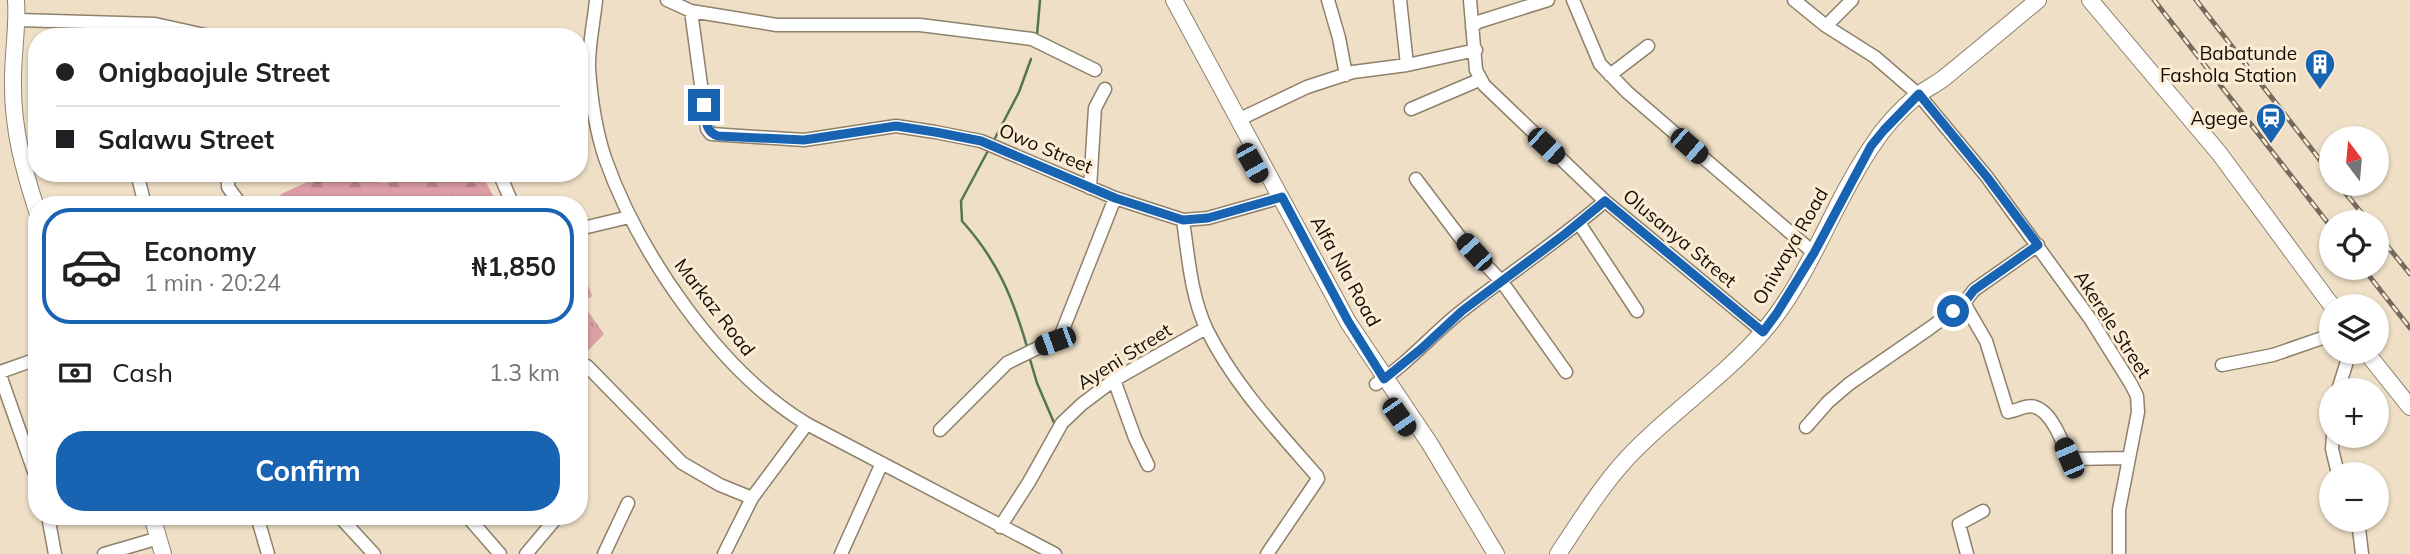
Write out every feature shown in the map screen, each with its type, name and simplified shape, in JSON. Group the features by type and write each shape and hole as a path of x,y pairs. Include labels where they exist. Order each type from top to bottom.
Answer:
{"main road":[{"path":"16,0 18,20 6,88 32,196"},
{"name":"Alfa Nla Road","path":"1162,0 1348,321 1380,382 1484,554"},
{"name":"Alfa Nla Road","path":"1174,0 1240,119 1277,199"},
{"name":"Oniwaya Road","path":"1558,554 1610,479 1637,448 1730,366 1763,332 1814,253 1871,146 1884,130 1919,94 1942,80 2038,0"},
{"path":"2091,0 2219,153 2323,294"},
{"path":"2376,364 2410,407"},
{"name":"Alfa Nla Road","path":"1380,382 1430,444 1496,554"},
{"path":"155,525 161,546"}],"street":[{"name":"Markaz Road","path":"588,45 596,0"},
{"path":"667,0 691,11 777,25 920,25 1032,39 1095,70"},
{"path":"1328,0 1346,75"},
{"path":"1400,0 1407,65"},
{"path":"1411,108 1479,80 1470,0"},
{"path":"1472,27 1479,22 1548,0"},
{"path":"1573,0 1600,64 1610,75 1814,253"},
{"name":"Akerele Street","path":"1794,0 1826,26 1875,57 1919,94 2038,245 2091,320 2137,397 2138,412 2119,509 2119,554"},
{"path":"1826,26 1852,0"},
{"name":"Owo Street","path":"691,11 707,129 711,134 804,140 896,126 981,141 1115,198 1183,220 1208,218 1277,199"},
{"path":"18,20 98,28"},
{"path":"140,28 155,24 173,28"},
{"path":"1610,75 1648,46"},
{"path":"1240,119 1307,87 1346,75 1476,50"},
{"name":"Olusanya Street","path":"1479,80 1605,201 1763,332"},
{"name":"Markaz Road","path":"588,85 604,155 629,217 647,249 686,306 732,363 781,408 807,424 1055,554"},
{"path":"1090,188 1095,108 1105,89"},
{"path":"1416,179 1462,240 1502,282 1566,372"},
{"path":"940,430 1007,363 1060,337 1115,198"},
{"path":"1380,382 1462,311 1605,201"},
{"path":"588,227 629,217"},
{"path":"1183,220 1197,299 1206,328 1223,357 1267,418 1318,479 1267,554"},
{"path":"1578,223 1637,311"},
{"path":"1806,427 1828,402 1849,384 1964,303 1974,290 2038,245"},
{"path":"1964,303 1986,341 2008,412 2023,407 2036,407 2042,411 2056,427 2072,460 2127,458"},
{"name":"Ayeni Street","path":"1000,527 1030,482 1062,424 1093,395 1114,380 1206,328"},
{"path":"2222,365 2273,355 2319,339"},
{"path":"28,363 0,374 28,455"},
{"path":"588,367 682,463 720,485 752,498"},
{"path":"1114,380 1148,465"},
{"path":"724,554 752,498 807,424"},
{"path":"841,554 882,463"},
{"path":"604,554 628,503"},
{"path":"1967,554 1959,524 1983,511"},
{"path":"50,525 55,554"},
{"path":"260,525 268,554"},
{"path":"347,525 374,554"},
{"path":"475,525 500,554"},
{"path":"526,554 550,525"},
{"path":"2359,532 2362,554"},
{"path":"104,554 161,546"}],"green space":[{"path":"307,182 486,182 493,196 280,196"},
{"path":"588,311 604,334 588,351"}],"waterway":[{"path":"1037,35 1040,0"},
{"path":"993,142 1019,92 1031,59"},
{"path":"990,147 961,201 962,221 975,236 1003,281 1028,350"},
{"path":"1029,356 1055,425"}],"railway":[{"path":"2154,0 2319,212"},
{"path":"2196,0 2319,159"},
{"path":"2348,196 2359,210"},
{"path":"2389,248 2410,274"},
{"path":"2372,280 2410,328"}],"place":[{"name":"Babatunde Fashola Station","path":"2320,91"},
{"name":"Agege","path":"2271,145"}],"route":[{"path":"704,105 707,129 718,136 804,140 896,126 981,141 1115,198 1183,220 1208,218 1282,197 1348,321 1384,379 1453,318 1605,201 1763,332 1814,253 1871,146 1919,94 2038,245 1974,290 1964,303 1953,311"}]}
